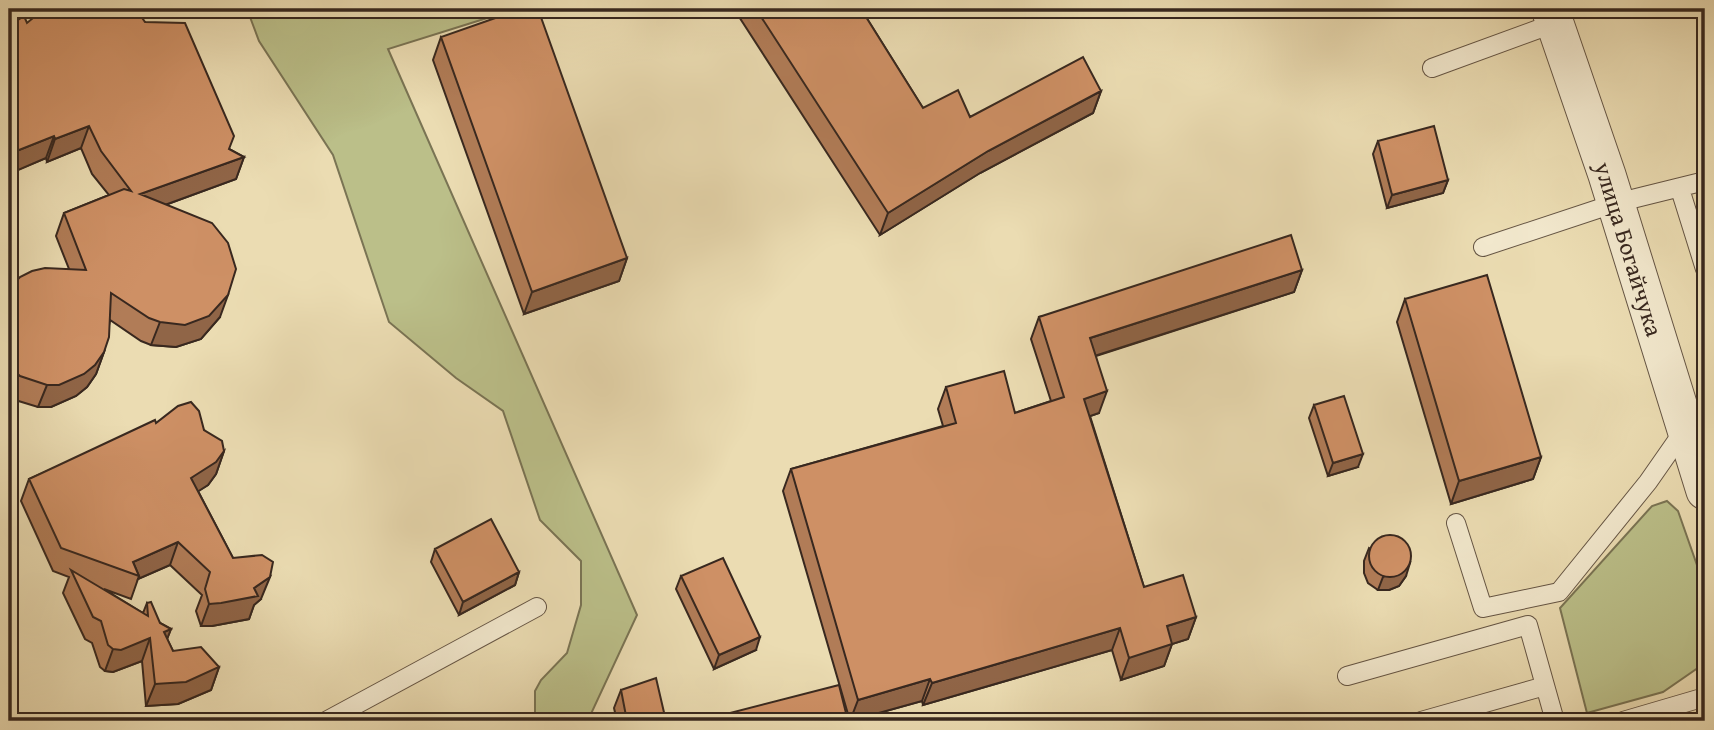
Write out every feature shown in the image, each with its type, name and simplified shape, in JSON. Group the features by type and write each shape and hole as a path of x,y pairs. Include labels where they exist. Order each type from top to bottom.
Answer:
{"street":[{"name":"улица Богайчука","path":"1553,16 1616,203 1705,491"}],"lane":[{"path":"1432,68 1553,16"},
{"path":"1483,247 1616,203 1705,181"},
{"path":"1680,189 1705,269"},
{"path":"1456,523 1483,608 1559,592 1648,482 1685,429"},
{"path":"326,721 537,607"},
{"path":"1348,676 1528,625 1555,721"},
{"path":"1421,721 1545,685"},
{"path":"1623,721 1705,697"}],"green space":[{"path":"247,9 516,9 388,49 637,615 589,718 590,721 535,721 535,691 541,680 567,653 581,605 581,561 540,520 503,411 456,378 389,322 333,155 259,41"},
{"path":"1667,501 1678,511 1705,588 1705,663 1663,692 1587,713 1560,608 1652,506"}],"building":[{"path":"44,9 136,9 145,22 185,23 234,136 229,149 244,157 140,194 212,223 228,243 236,269 228,295 209,316 185,325 149,318 111,293 109,337 104,352 84,374 59,385 47,385 20,376 9,366 9,289 20,277 32,271 45,268 86,270 64,213 124,189 131,191 101,151 89,126 55,139 54,136 9,154 9,66 14,64 9,63 9,26 24,16 27,23"},
{"path":"521,9 538,9 627,258 532,292 441,37"},
{"path":"756,9 861,9 923,108 958,90 970,117 1083,57 1101,91 988,151 888,213"},
{"path":"1434,126 1448,180 1392,195 1378,141"},
{"path":"9,166 14,178 9,180"},
{"path":"1291,235 1302,270 1090,338 1107,391 1084,399 1144,587 1183,575 1196,617 1167,626 1172,644 1129,658 1120,628 932,683 930,679 858,700 791,469 956,423 946,387 1004,371 1015,413 1064,397 1039,317"},
{"path":"1487,275 1541,457 1459,481 1405,299"},
{"path":"1344,396 1363,454 1333,463 1314,405"},
{"path":"191,402 199,411 204,430 222,441 224,451 216,462 191,478 233,558 262,555 273,562 270,577 254,588 258,596 209,604 205,589 210,572 178,542 133,562 139,576 61,548 29,479 155,420 156,423 178,406"},
{"path":"491,519 519,572 463,602 435,549"},
{"path":"1390,535 1405,541 1411,556 1405,571 1390,577 1375,571 1369,556 1375,541"},
{"path":"723,558 760,637 719,655 681,576"},
{"path":"71,570 148,616 147,603 151,602 160,623 171,629 164,632 173,651 201,647 219,667 186,682 155,684 150,638 121,650 108,645 101,621 93,617"},
{"path":"656,678 666,721 627,721 621,690"},
{"path":"839,685 848,721 699,721"}]}
